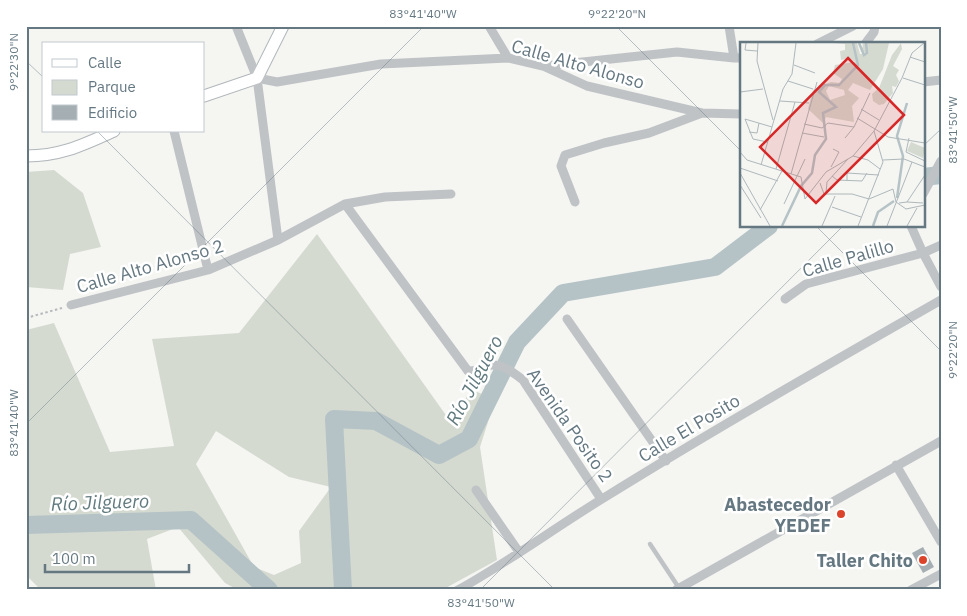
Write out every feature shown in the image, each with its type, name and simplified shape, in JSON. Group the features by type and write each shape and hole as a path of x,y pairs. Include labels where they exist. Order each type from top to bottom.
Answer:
{"main road":[{"path":"205,96 257,78 283,26"},
{"path":"26,156 41,156 71,150 112,132"}],"street":[{"path":"236,26 257,78 278,240"},
{"path":"489,26 508,58"},
{"path":"543,66 677,52 737,58 729,26"},
{"path":"821,42 853,26"},
{"path":"866,42 874,32 875,26"},
{"name":"Calle Alto Alonso","path":"257,78 276,82 381,64 508,58 543,66 587,86 702,113 740,114"},
{"path":"924,82 941,80"},
{"path":"575,202 561,166 565,155 604,143 649,133 702,113"},
{"path":"174,132 208,270"},
{"path":"924,194 941,161"},
{"name":"Calle Alto Alonso 2","path":"71,305 208,270 278,240 345,204 385,197 451,194"},
{"name":"Avenida Posito 2","path":"345,204 468,370 472,372 486,366 496,365 512,371 523,380 601,499"},
{"path":"912,228 941,287"},
{"name":"Calle Palillo","path":"785,299 806,284 923,253 941,245"},
{"name":"Calle El Posito","path":"461,589 601,499 792,385 941,300"},
{"path":"566,319 666,461"},
{"path":"678,589 941,441"},
{"path":"896,465 941,542"},
{"path":"476,490 519,552"},
{"path":"912,590 941,574"}],"lane":[{"path":"650,544 678,589"}],"path":[{"path":"26,318 71,305"}],"green space":[{"path":"54,170 83,193 101,247 70,254 63,290 26,287 26,172"},
{"path":"317,234 448,418 473,390 495,400 480,447 497,560 442,590 238,590 225,583 178,527 147,539 156,590 41,590 26,575 26,330 54,323 110,452 174,446 152,339 239,333","holes":["216,431 289,477 331,487 299,531 301,563 274,575 254,567 196,464"]}],"building":[{"name":"Taller Chito","path":"923,547 934,567 923,573 912,553"}],"waterway":[{"name":"Río Jilguero","path":"924,177 941,175"},
{"name":"Río Jilguero","path":"343,590 334,419 376,421 439,455 469,439 517,342 563,293 715,267 766,228"},
{"name":"Río Jilguero","path":"26,525 191,520 269,590"}],"place":[{"name":"Abastecedor YEDEF","path":"841,514"},
{"name":"Taller Chito","path":"923,560"}]}
